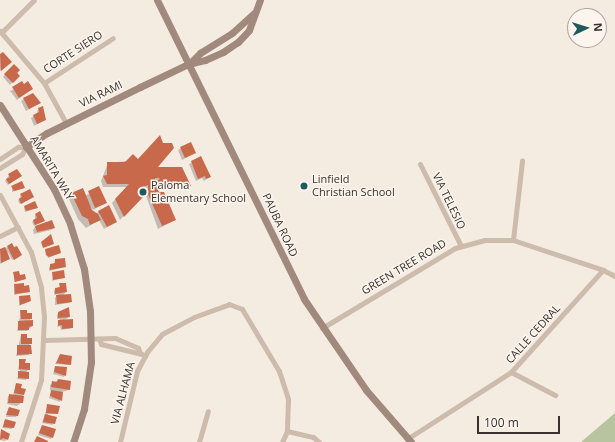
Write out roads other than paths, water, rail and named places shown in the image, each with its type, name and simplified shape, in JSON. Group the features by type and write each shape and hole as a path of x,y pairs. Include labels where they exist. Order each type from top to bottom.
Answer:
{"street":[{"path":"34,0 1,31 44,83 66,123"},
{"name":"PAUBA ROAD","path":"157,0 287,267 322,328 366,390 409,440"},
{"path":"188,64 205,60 238,42 249,30 260,0"},
{"path":"188,64 200,52 232,33 256,10"},
{"name":"CORTE SIERO","path":"44,83 113,38"},
{"name":"VIA RAMI","path":"0,168 22,154 26,147 66,123 188,64"},
{"name":"AMARITA WAY","path":"0,105 54,189 77,243 96,341 88,390 73,442"},
{"name":"VIA RAMI","path":"0,159 18,147 26,147"},
{"path":"513,240 522,160"},
{"name":"VIA TELESIO","path":"420,164 461,246"},
{"path":"0,195 32,252 42,288 45,340 41,380 21,442"},
{"path":"0,236 18,227"},
{"name":"GREEN TREE ROAD","path":"322,328 461,246 484,240 513,240 603,270 615,276"},
{"name":"CALLE CEDRAL","path":"409,440 511,372 603,270"},
{"name":"VIA ALHAMA","path":"120,442 142,354 162,334 194,317 229,304 242,309 279,371 288,399 287,431"},
{"path":"45,340 96,341 101,344 136,354 142,354"},
{"path":"511,372 555,395"},
{"path":"199,442 208,411"},
{"path":"282,442 287,431 313,437 319,442"}],"place":[{"name":"Linfield Christian School","path":"304,186"},
{"name":"Paloma Elementary School","path":"143,192"}]}
